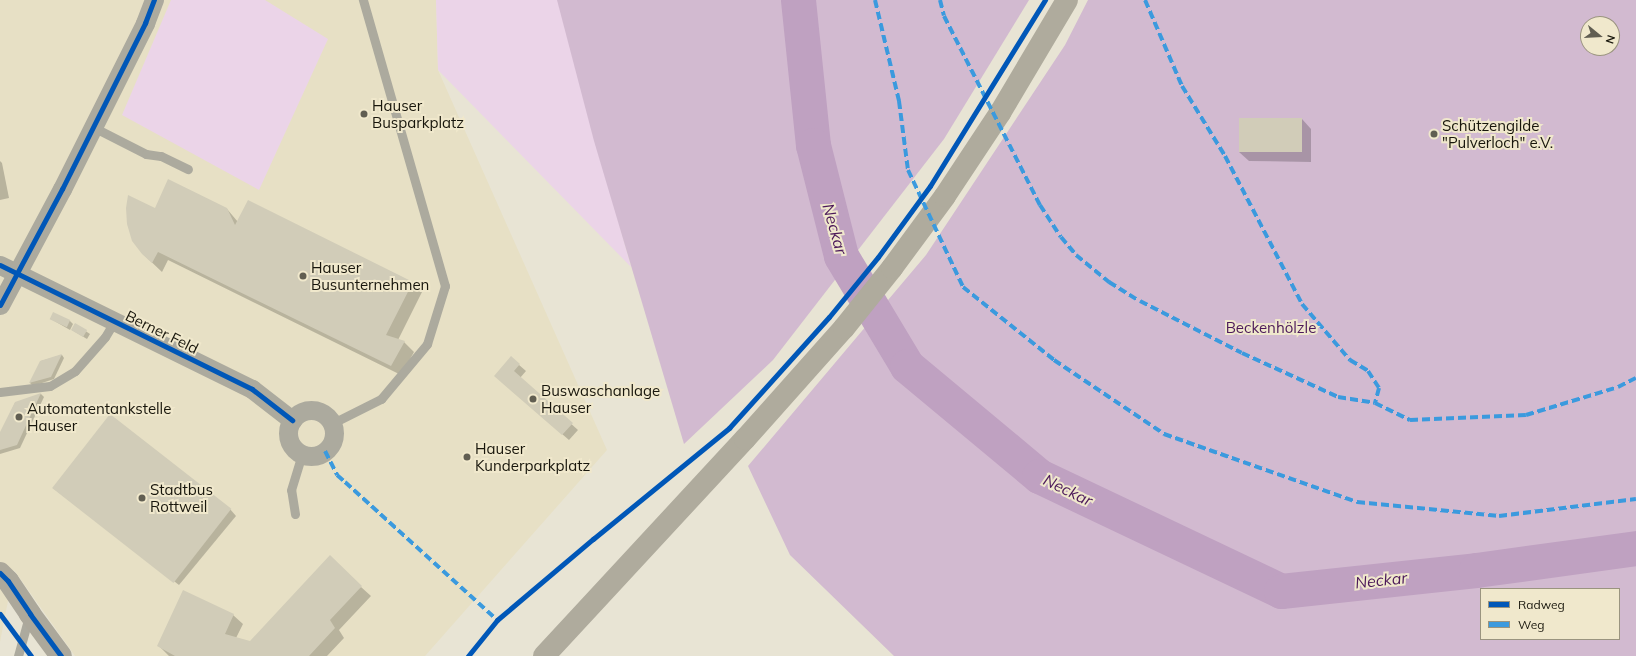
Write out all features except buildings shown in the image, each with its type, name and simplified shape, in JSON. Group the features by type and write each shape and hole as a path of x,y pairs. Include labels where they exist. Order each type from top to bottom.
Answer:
{"main road":[{"path":"544,656 745,439 844,328 892,268 945,196 1000,113 1067,0"}],"street":[{"path":"0,305 8,269 93,127 145,23 154,0"},
{"name":"Berner Feld","path":"8,269 252,389 292,420"},
{"path":"317,410 329,417 333,423 334,438 325,452 310,456 302,454 296,450 289,439 288,432 292,420 303,411 317,410"},
{"path":"0,572 61,656"}],"lane":[{"path":"333,423 381,399 427,344 445,286 363,0"},
{"path":"93,127 146,154 161,156 188,169"},
{"path":"0,392 50,386 75,371 105,337 114,322"},
{"path":"295,514 291,490 302,454"},
{"path":"18,656 30,614"}],"shaded area":[{"path":"0,0 436,0 438,70 607,450 425,656 75,656 14,570 0,642"},
{"path":"171,0 265,0 328,39 259,190 122,115"},
{"path":"436,0 558,0 631,267 438,70"}],"green space":[{"path":"557,0 1029,0 944,139 773,360 684,444 594,141"},
{"name":"Beckenhölzle","path":"1088,0 1636,0 1636,656 894,656 790,555 748,466 926,255 1065,45"}],"waterway":[{"name":"Neckar","path":"798,0 813,145 841,256 907,366 1039,476 1281,591 1476,570 1636,548"}],"marked path":[{"path":"875,0 899,101 908,170 963,287 1054,360 1164,434 1357,502 1499,516 1636,499"},
{"path":"940,0 944,16 1040,205 1061,237 1076,255 1109,282 1140,301 1242,353 1338,397 1375,403 1410,420 1526,415 1618,387 1636,378"},
{"path":"1145,0 1182,86 1225,156 1302,304 1350,360 1368,371 1379,388 1375,403"},
{"path":"325,451 337,475 497,620"}],"cycle path":[{"path":"0,305 62,189 145,23 154,0"},
{"path":"468,656 497,620 729,428 829,317 878,257 930,186 1045,0"},
{"path":"0,265 252,389 292,420"},
{"path":"0,573 8,581 61,656"},
{"path":"0,614 31,656"}],"place":[{"name":"Hauser Busparkplatz","path":"364,114"},
{"name":"Schützengilde \"Pulverloch\" e.V.","path":"1434,134"},
{"name":"Hauser Busunternehmen","path":"303,276"},
{"name":"Buswaschanlage Hauser","path":"533,399"},
{"name":"Automatentankstelle Hauser","path":"19,417"},
{"name":"Hauser Kunderparkplatz","path":"467,457"},
{"name":"Stadtbus Rottweil","path":"142,498"}]}
